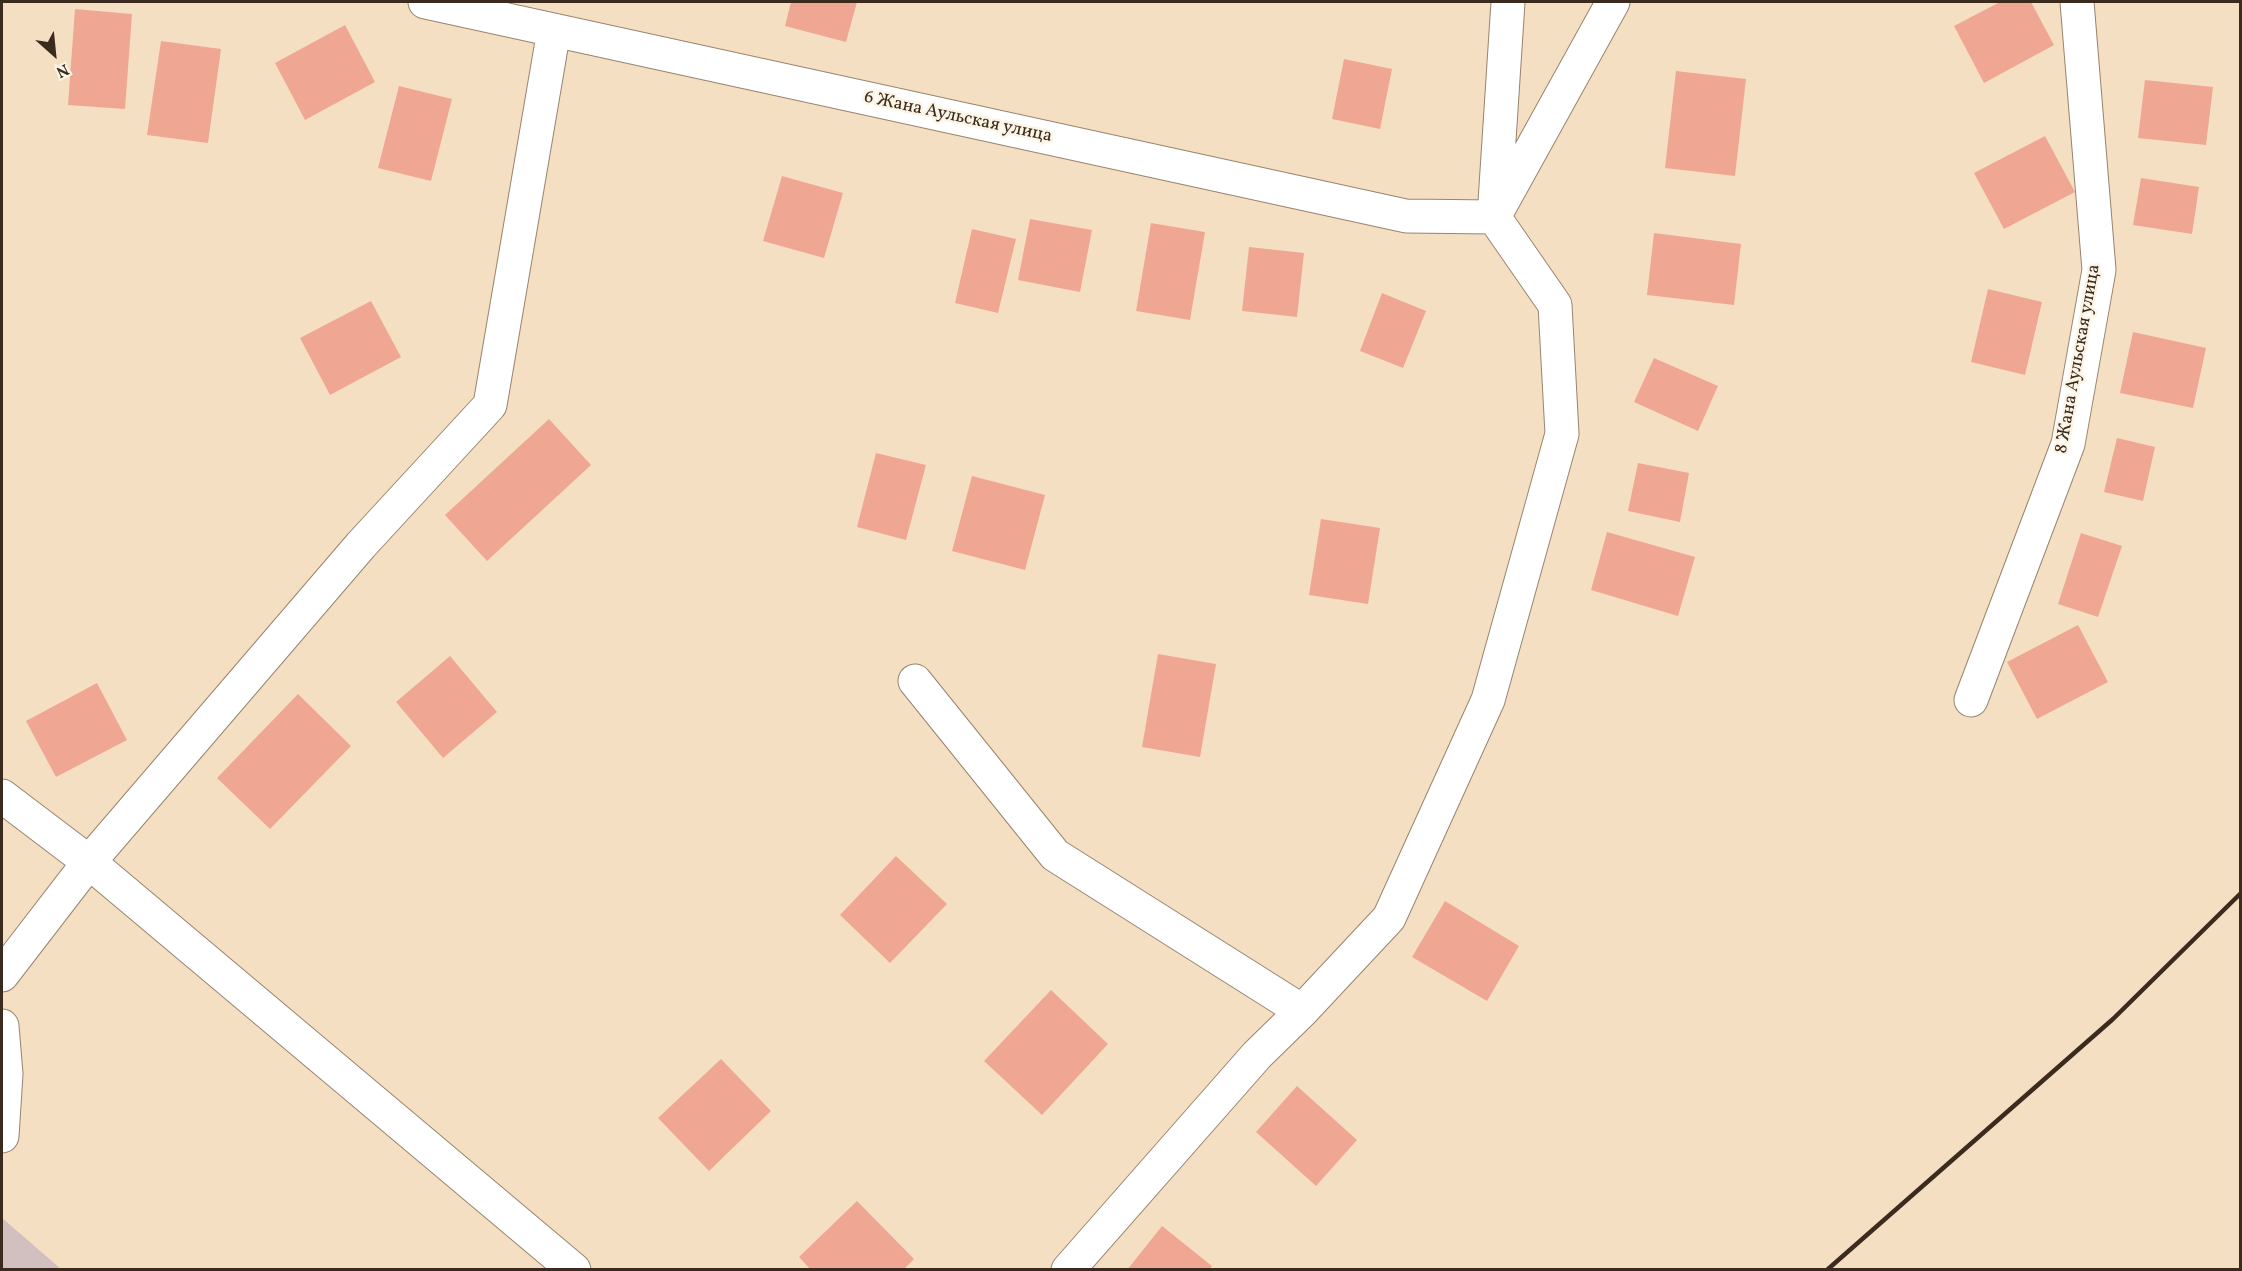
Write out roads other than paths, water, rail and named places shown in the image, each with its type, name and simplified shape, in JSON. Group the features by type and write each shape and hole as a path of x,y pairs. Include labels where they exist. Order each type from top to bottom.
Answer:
{"street":[{"name":"6 Жана Аульская улица","path":"424,2 1406,216 1494,218"},
{"path":"1068,1269 1257,1055 1302,1011 1389,918 1488,700 1562,434 1555,305 1494,218 1508,2"},
{"path":"1494,218 1612,2"},
{"name":"8 Жана Аульская улица","path":"1971,700 2068,444 2099,270 2077,2"},
{"path":"2,975 89,862 361,545 490,405 554,30"},
{"path":"915,681 1055,855 1302,1011"},
{"path":"2,796 89,862 574,1269"},
{"path":"2,1026 6,1074 2,1136"}],"railway":[{"path":"1827,1270 2113,1019 2240,894"}]}
